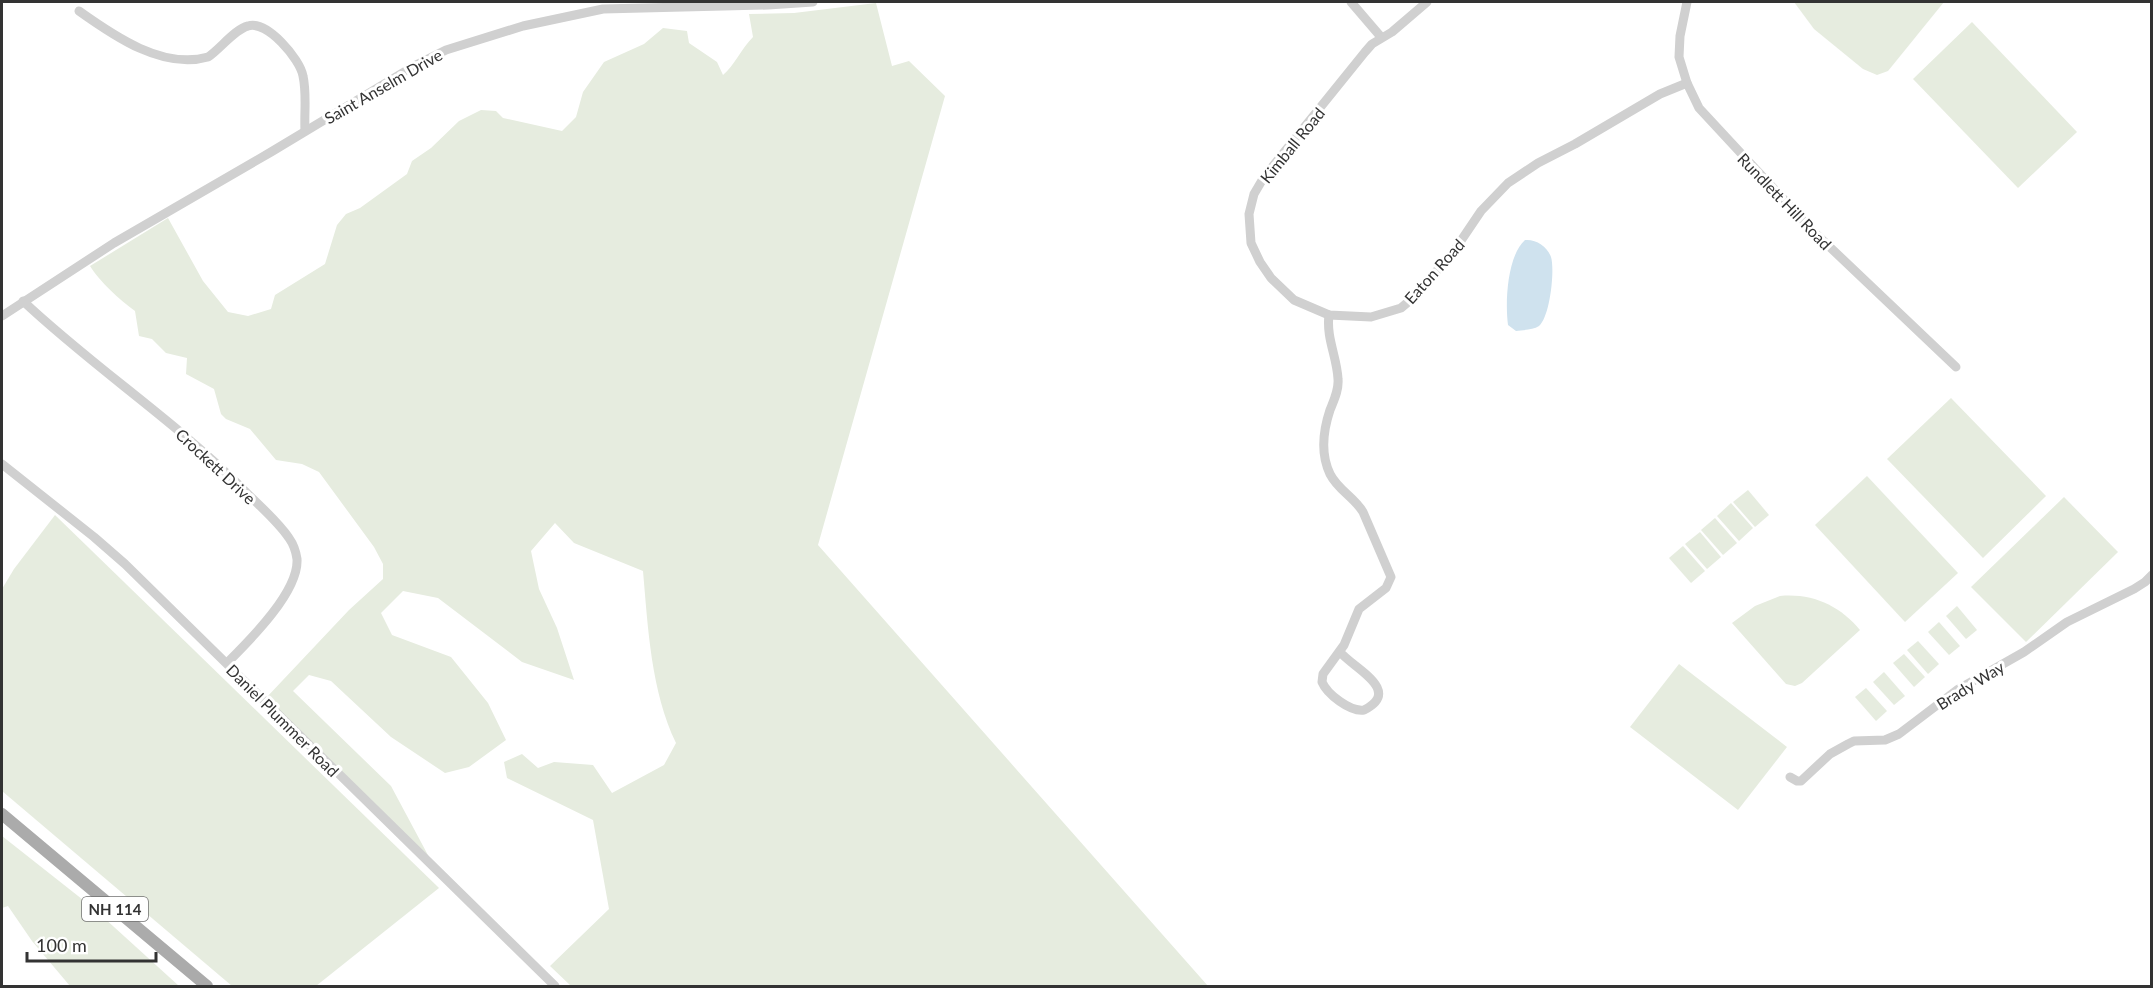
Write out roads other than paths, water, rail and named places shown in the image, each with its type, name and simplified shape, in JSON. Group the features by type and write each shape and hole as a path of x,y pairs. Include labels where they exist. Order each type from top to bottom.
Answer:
{"main road":[{"name":"NH 114","path":"2,814 207,987"}],"street":[{"name":"Saint Anselm Drive","path":"2,315 104,249 414,66 467,42 583,12 673,4 768,5 813,2"},
{"path":"1351,2 1381,37"},
{"name":"Kimball Road","path":"1329,315 1303,304 1274,283 1254,250 1248,220 1251,203 1264,177 1365,52 1427,2"},
{"name":"Rundlett Hill Road","path":"1687,2 1679,44 1680,62 1695,103 1708,120 1814,232 1956,367"},
{"path":"79,12 121,39 150,51 179,59 208,57 248,26 264,28 288,51 302,71 305,87 305,131"},
{"name":"Eaton Road","path":"1329,315 1371,317 1401,308 1414,297 1452,254 1481,211 1508,183 1538,163 1585,139 1660,94 1687,82"},
{"name":"Crockett Drive","path":"23,301 212,459 278,525 292,543 297,561 290,588 251,639 227,663"},
{"path":"1329,315 1328,333 1339,382 1325,430 1326,462 1337,486 1363,512 1391,577 1388,586 1359,609 1340,652 1323,674 1323,685 1329,693 1354,709 1364,711 1376,702 1379,691 1376,683 1340,652"},
{"name":"Daniel Plummer Road","path":"2,464 94,537 227,663 555,987"},
{"name":"Brady Way","path":"1790,777 1802,781 1823,760 1854,741 1885,740 1899,734 1964,685 2008,661 2067,622 2134,589 2151,575"}],"water":[{"path":"1525,240 1537,242 1549,253 1552,263 1552,282 1549,304 1543,321 1537,327 1516,331 1508,325 1507,293 1514,257"}]}
